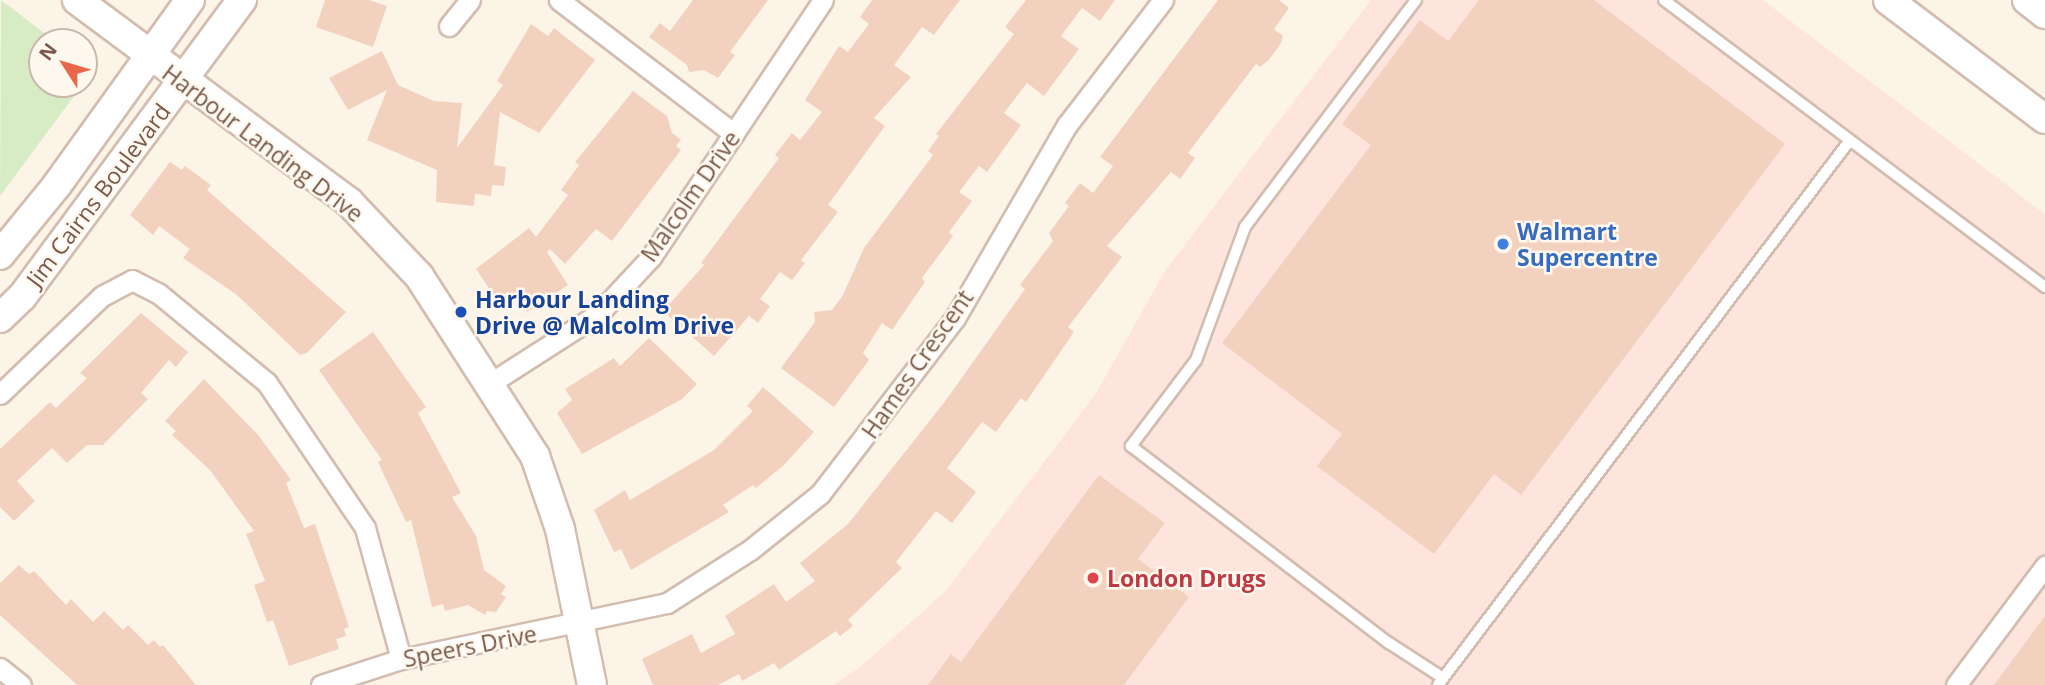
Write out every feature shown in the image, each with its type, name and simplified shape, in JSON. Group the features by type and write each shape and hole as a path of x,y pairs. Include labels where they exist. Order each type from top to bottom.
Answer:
{"street":[{"name":"Harbour Landing Drive","path":"76,0 149,57 349,202 419,275 535,456 560,529 592,685"},
{"name":"Jim Cairns Boulevard","path":"0,255 57,185 191,0"},
{"name":"Jim Cairns Boulevard","path":"0,318 22,297 242,0"},
{"path":"449,26 470,0"},
{"path":"559,0 734,134"},
{"name":"Malcolm Drive","path":"489,384 598,314 651,257 734,134 786,49 823,0"},
{"name":"Hames Crescent","path":"580,624 667,603 750,550 820,494 955,318 1067,125 1163,0"},
{"path":"1888,0 2045,119"},
{"path":"2027,0 2045,14"},
{"path":"1953,49 2045,110"},
{"path":"0,394 103,296 132,280 158,293 267,383 365,528 401,659"},
{"path":"1956,685 2045,566"},
{"name":"Speers Drive","path":"321,685 401,659 580,624"},
{"path":"0,668 21,685"}],"lane":[{"path":"1416,0 1245,226 1196,360 1131,446 1441,681 1850,140"},
{"path":"1664,0 2045,287"}],"shaded area":[{"path":"1371,0 1763,0 2045,214 2045,685 833,685 860,667 945,592 1095,395 1165,271"}],"green space":[{"path":"1,0 38,28 28,28 28,98 73,98 0,196"}],"building":[{"path":"325,0 369,0 387,6 373,47 316,27"},
{"path":"693,0 768,0 730,52 735,55 718,78 704,70 689,72 687,65 649,37 660,23 670,31"},
{"path":"872,0 960,0 934,35 922,27 894,65 911,77 874,118 885,126 828,205 838,212 801,260 805,263 792,280 780,272 760,299 770,306 758,323 749,316 714,356 663,311 704,265 701,263 779,158 775,155 792,133 800,140 822,112 805,100 839,46 848,52 869,24 860,17"},
{"path":"1026,0 1115,0 1100,21 1082,8 1061,36 1079,49 1044,96 1027,83 1004,113 1021,125 987,172 979,166 959,192 972,201 949,232 953,236 922,278 925,282 892,330 882,323 863,353 869,360 834,407 781,368 815,322 814,312 832,310 843,295 864,248 933,155 928,151 939,136 936,134 1014,34 1005,27"},
{"path":"1218,0 1279,0 1289,8 1274,29 1283,36 1281,43 1269,60 1260,67 1256,64 1188,153 1195,158 1180,179 1171,172 1107,246 1122,257 1068,327 1074,332 1026,402 1021,398 996,432 982,422 947,468 976,492 952,523 936,511 896,562 902,568 848,620 853,626 840,636 836,631 779,670 774,663 742,681 739,674 718,685 653,685 642,659 692,634 701,653 735,634 725,616 774,584 786,602 815,581 800,563 848,524 946,400 1025,289 1020,285 1053,241 1049,233 1069,206 1065,203 1080,183 1093,193 1113,166 1100,157"},
{"name":"Walmart Supercentre","path":"1479,0 1594,0 1785,144 1521,495 1494,474 1434,554 1317,466 1342,434 1222,343 1371,145 1342,124 1420,20 1448,41"},
{"path":"531,24 548,36 554,28 595,60 539,133 500,112 494,165 506,167 504,186 492,185 491,196 475,194 474,206 436,202 437,170 367,140 387,90 348,110 329,78 382,51 398,85 434,101 462,103 457,148 503,85 497,81"},
{"path":"633,91 667,116 672,133 681,140 676,146 681,150 612,241 596,229 565,264 550,249 547,252 568,285 527,312 516,296 501,306 476,269 529,228 536,237 568,195 561,190 579,165 575,162"},
{"path":"170,162 182,170 185,166 211,185 207,190 346,312 307,353 300,355 237,295 183,258 190,249 159,226 153,235 130,215"},
{"path":"141,313 188,352 176,367 169,360 141,393 148,399 103,445 87,445 67,463 52,448 17,481 35,501 14,521 0,507 0,449 50,402 56,408 87,378 80,373"},
{"path":"373,332 426,407 418,413 461,493 452,497 476,536 484,570 506,586 501,594 506,597 496,612 487,611 485,615 468,605 445,611 443,604 432,607 411,520 406,522 378,462 382,460 319,370"},
{"path":"649,338 697,384 682,399 582,454 557,413 572,400 565,389 614,358 620,366"},
{"path":"204,379 259,436 291,480 286,483 304,528 315,524 349,627 344,629 346,636 336,639 339,649 289,666 273,620 267,622 254,585 265,581 246,534 254,531 210,470 172,435 176,431 165,421"},
{"path":"763,387 814,432 783,466 756,488 753,485 723,505 729,512 631,570 621,549 614,552 594,510 625,490 630,500 714,450 753,411 747,406"},
{"name":"London Drugs","path":"1099,475 1165,523 1138,559 1189,597 1124,685 928,685 951,654 961,662"},
{"path":"19,565 29,574 34,571 66,605 71,599 93,622 104,611 123,630 128,625 148,645 154,640 160,647 163,645 196,685 77,685 0,615 0,583"},
{"path":"2045,616 2045,685 1994,685"}],"place":[{"name":"Walmart Supercentre","path":"1503,244"},
{"name":"Harbour Landing Drive @ Malcolm Drive","path":"461,312"},
{"name":"London Drugs","path":"1093,578"}]}
